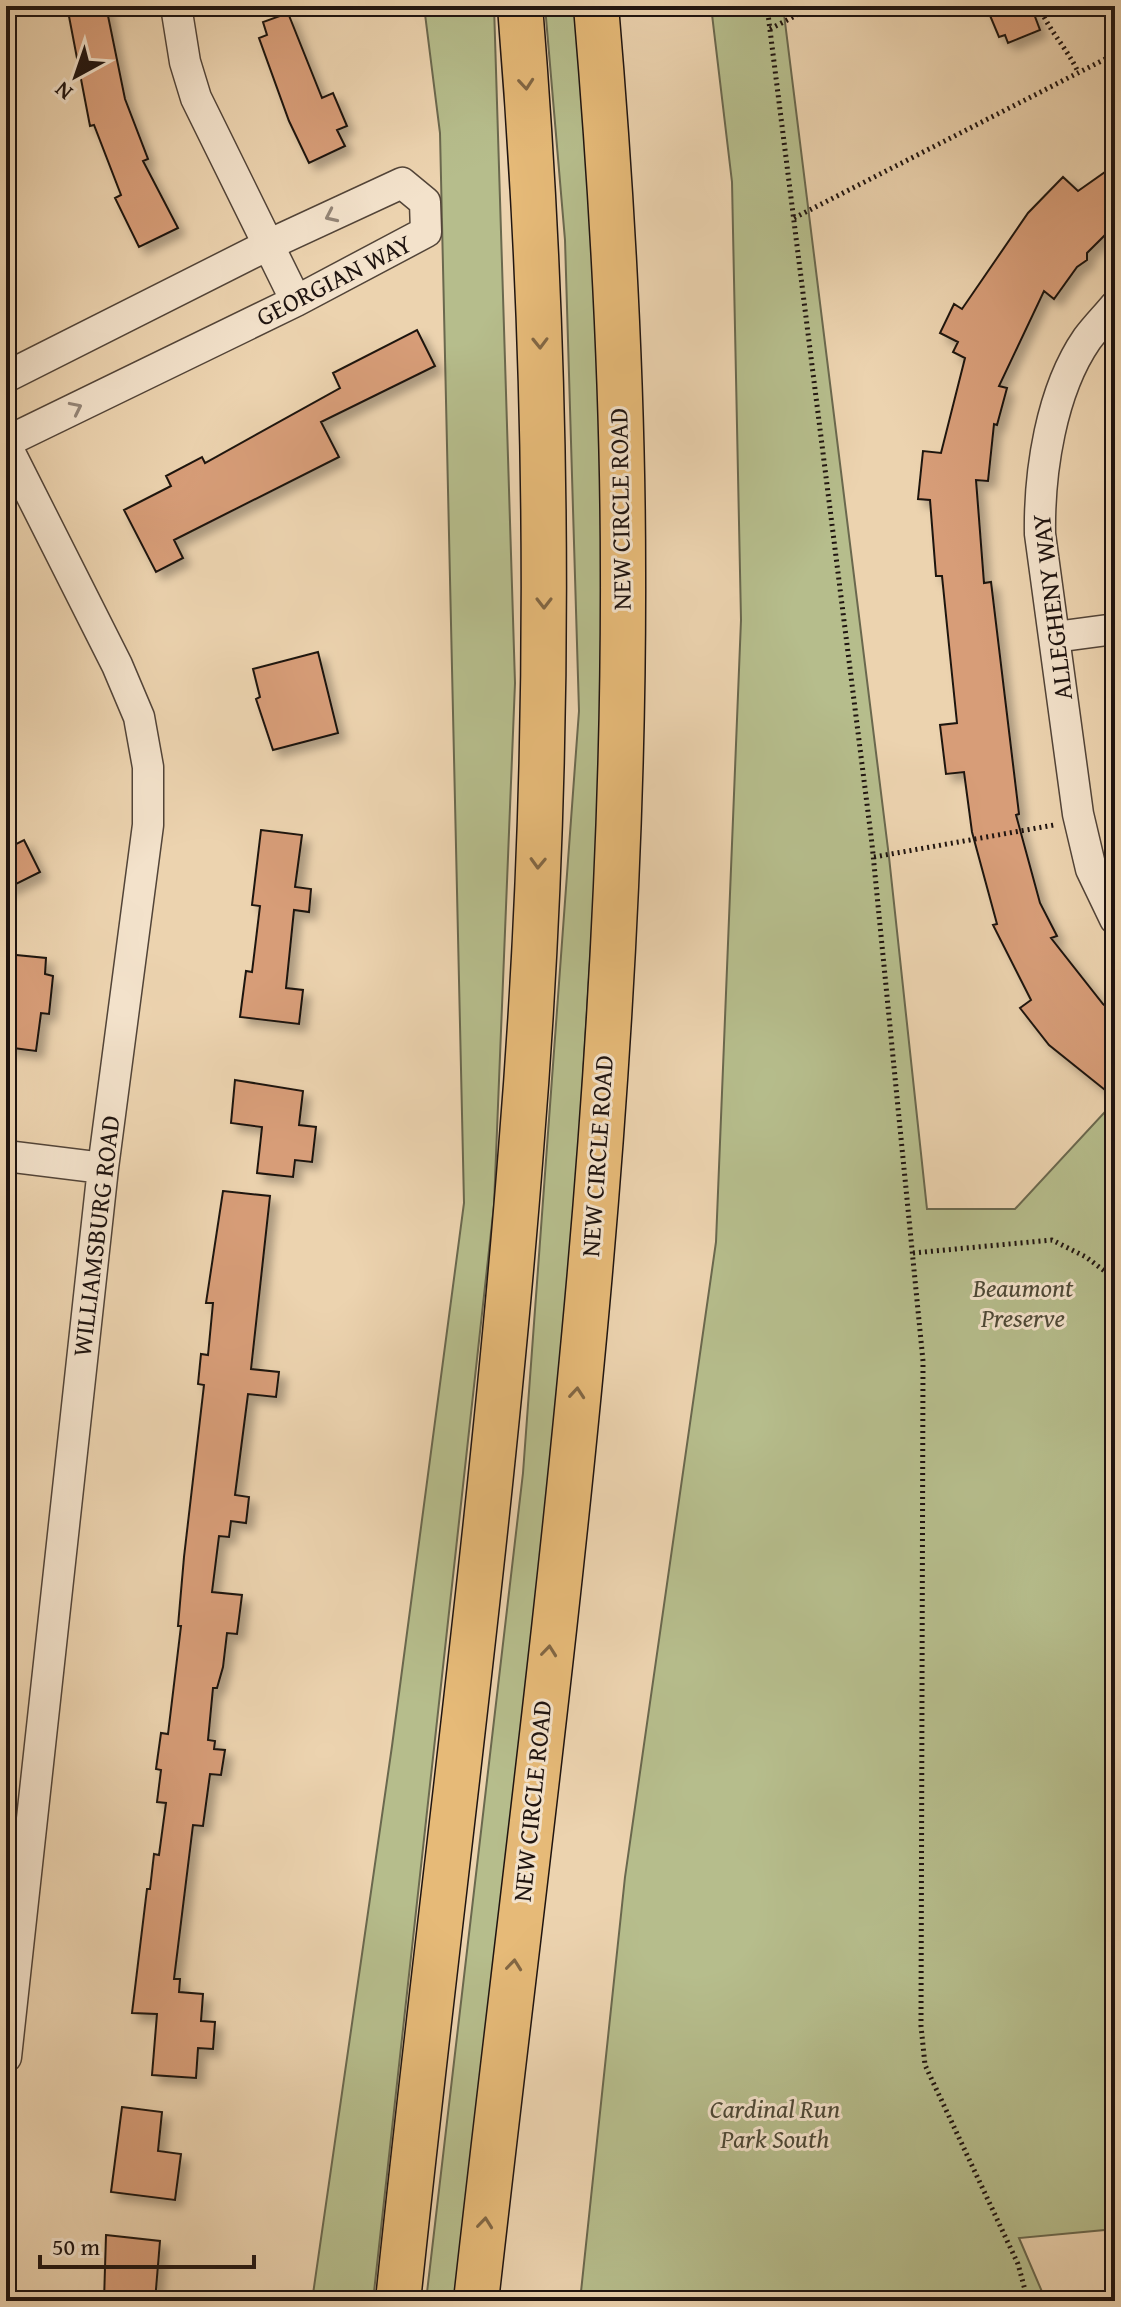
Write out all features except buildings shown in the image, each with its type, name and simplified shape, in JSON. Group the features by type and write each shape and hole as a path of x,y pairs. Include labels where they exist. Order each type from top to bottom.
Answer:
{"highway":[{"path":"398,2301 501,1386 522,1146 535,920 544,662 543,453 538,292 520,6"},
{"name":"NEW CIRCLE ROAD","path":"476,2301 575,1418 599,1160 615,894 623,572 611,195 596,6"}],"street":[{"path":"176,6 185,62 196,98 296,301"},
{"name":"GEORGIAN WAY","path":"6,377 268,245 402,183 425,202 426,232 296,301 6,444"},
{"name":"ALLEGHENY WAY","path":"1115,306 1086,340 1070,374 1048,450 1039,501 1040,534 1078,814 1091,869 1115,919"},
{"name":"WILLIAMSBURG ROAD","path":"6,444 117,665 139,717 148,767 148,825 20,1803 6,2057"},
{"path":"1055,637 1115,629"},
{"path":"6,1156 103,1168"}],"path":[{"path":"767,6 874,857 923,1361 921,2026 925,2065 1018,2264 1028,2301"},
{"path":"770,29 814,6"},
{"path":"1039,6 1047,26 1067,48 1078,72"},
{"path":"794,218 1115,54"},
{"path":"874,857 1054,825"},
{"path":"913,1253 1052,1240 1086,1257 1115,1279"}],"green space":[{"path":"424,6 494,6 515,683 494,1205 373,2301 312,2301 392,1746 464,1203 440,133"},
{"path":"545,6 575,6 598,259 605,713 570,1292 458,2301 426,2301 523,1473 579,711 565,240"},
{"name":"Cardinal Run Park South","path":"711,6 783,6 889,857 927,1209 1015,1209 1115,1101 1115,2229 1019,2238 1046,2301 580,2301 625,1877 716,1242 741,620 732,182"}],"park label":[{"name":"Beaumont Preserve","path":"1023,1303"}]}
